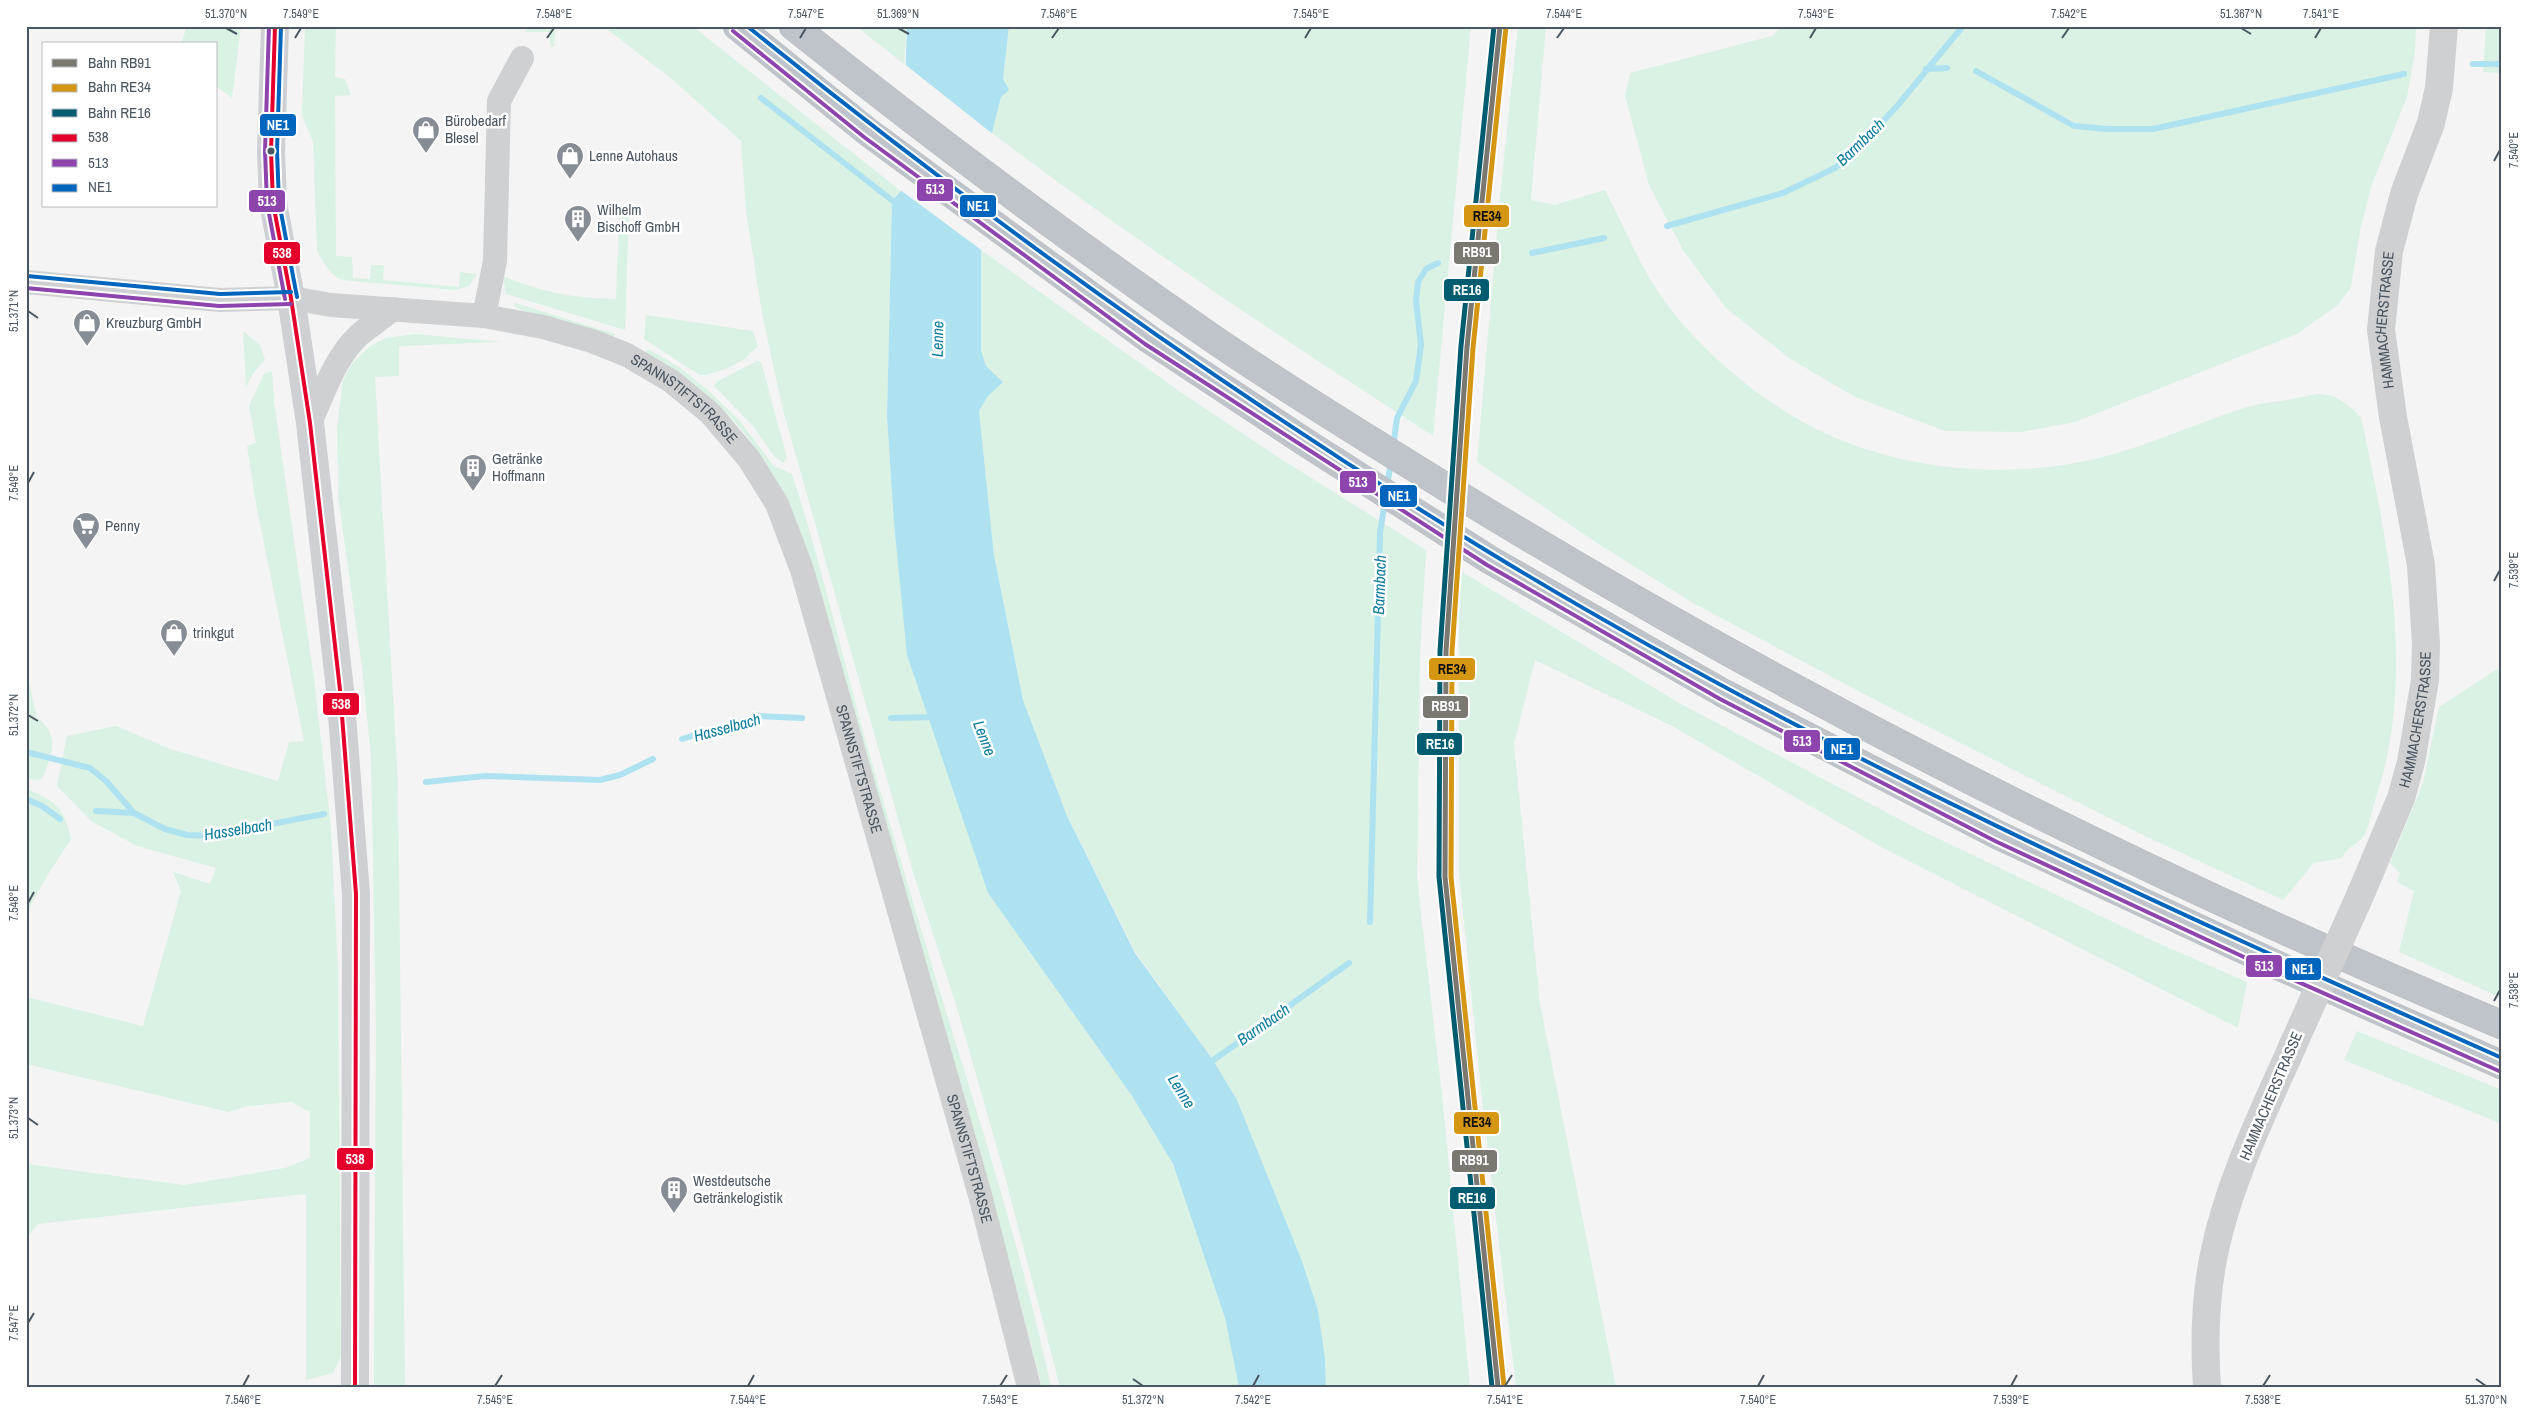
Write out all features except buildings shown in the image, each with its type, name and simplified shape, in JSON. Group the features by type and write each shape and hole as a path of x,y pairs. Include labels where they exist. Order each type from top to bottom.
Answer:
{"highway":[{"path":"737,26 868,132 1149,339 1308,444 1490,560 1723,693 1998,835 2279,966 2502,1065"},
{"path":"793,26 874,91 1001,187 1211,337 1337,420 1497,518 1738,659 1990,791 2210,896 2502,1025"}],"main road":[{"path":"275,26 271,151 273,203 291,298 310,423 340,690 356,894 355,1387"}],"street":[{"name":"HAMMACHERSTRASSE","path":"2207,1387 2206,1320 2216,1244 2234,1183 2362,891 2401,798 2411,762 2425,680 2426,644 2421,564 2393,417 2381,330 2389,251 2404,194 2431,123 2439,88 2444,26"},
{"path":"484,316 494,261 499,101 522,58"},
{"name":"SPANNSTIFTSTRASSE","path":"26,282 220,300 291,298 331,305 484,316 543,327 592,341 627,356 670,381 710,413 749,459 777,504 802,570 978,1186 1029,1387"},
{"path":"310,423 329,380 345,353 358,336 393,309"}],"green space":[{"path":"187,26 241,26 232,98 218,88 218,42 182,42"},
{"path":"305,26 336,26 335,77 345,79 351,95 335,96 336,256 352,257 353,278 370,279 371,265 384,265 383,280 459,287 460,272 477,274 469,286 456,290 342,280 333,274 324,263 317,250 313,142 302,116"},
{"path":"525,26 556,26 554,47 551,47 549,32 526,32"},
{"path":"603,26 692,26 901,191 892,201 887,417 894,523 988,893 1132,1096 1173,1164 1225,1318 1239,1387 1060,1387 1004,1173 957,1008 913,872 782,406 762,313 746,211 741,141 673,80"},
{"path":"856,26 907,26 904,64"},
{"path":"1009,26 1471,26 1433,436 1155,251 992,133 1001,97"},
{"path":"1518,26 1546,26 1531,200 1555,205 1605,190 1636,254 1657,290 1694,336 1740,379 1765,398 1817,429 1843,441 1904,460 1968,469 2000,470 2032,469 2095,459 2151,442 2249,406 2315,394 2337,398 2361,417 2388,559 2394,607 2396,655 2395,703 2388,750 2369,823 2363,837 2347,850 2342,858 2314,863 2283,900 2145,836 1883,704 1693,603 1600,545 1477,462 1500,196"},
{"path":"1782,26 2416,26 2415,52 2407,97 2372,184 2360,231 2351,287 2338,305 2297,334 2075,422 2022,432 1945,431 1855,397 1789,358 1726,308 1683,250 1649,185 1625,95 1630,73 1772,36"},
{"path":"2486,26 2502,26 2502,73 2483,72"},
{"path":"619,212 629,212 625,330 506,294 503,276 531,287 558,294 616,299"},
{"path":"981,250 1182,393 1278,457 1426,550 1420,656 1417,878 1443,1104 1470,1387 1326,1387 1325,1358 1318,1310 1302,1261 1237,1100 1213,1060 1136,953 1067,816 1023,700 994,555 979,411 988,396 1003,382 986,366 981,350"},
{"path":"515,303 615,334 613,339 519,309 513,305"},
{"path":"646,315 753,331 758,346 743,360 728,368 700,375 644,339"},
{"path":"243,331 260,345 265,360 254,372 246,387"},
{"path":"415,334 502,342 399,346 399,376 375,377 398,784 405,1387 374,1387 376,1029 371,757 362,667 338,496 337,426 343,381 351,365 370,346 386,338"},
{"path":"648,349 679,367 708,390 739,420 774,466 792,474 820,568 862,727 1006,1210 1051,1387 1042,1387 1021,1306 929,982 779,485 758,452 734,421 707,396 645,353"},
{"path":"757,361 761,362 762,365 787,458 783,463 774,456 753,426 714,386 718,381"},
{"path":"272,371 274,402 314,679 331,828 338,969 341,1357 333,1373 306,1380 306,1194 38,1224 26,1238 26,1164 184,1185 285,1168 310,1158 310,1112 291,1102 248,1106 228,1112 26,1064 26,997 143,1026 181,891 173,872 210,884 216,868 137,846 91,821 57,786 67,736 116,726 170,749 278,781 289,742 304,741 257,509 247,446 256,443 249,406 264,374"},
{"path":"1459,570 1681,704 1918,829 2151,940 2247,982 2238,1028 1883,848 1672,726 1535,660 1514,744 1540,1004 1616,1387 1516,1387 1482,1100 1459,873"},
{"path":"2502,666 2502,998 2399,952 2414,891 2397,882 2400,873 2390,863 2423,783 2439,707"},
{"path":"26,670 37,718 45,725 52,738 51,754 42,779 34,780 26,778"},
{"path":"26,789 44,797 57,806 66,820 71,839 47,876 26,914"},
{"path":"2357,1031 2502,1090 2502,1124 2344,1060"}],"water":[{"name":"Lenne","path":"907,26 1009,26 1003,79 1009,90 1001,97 992,133 981,250 981,350 986,366 1003,382 988,396 979,411 994,555 1023,700 1067,816 1135,953 1213,1060 1237,1100 1302,1261 1318,1310 1325,1358 1326,1387 1239,1387 1225,1318 1173,1164 1132,1096 988,893 907,655 894,523 887,417 892,201 901,191"}],"pier":[{"path":"902,62 994,135 984,252 899,189"}],"waterway":[{"name":"Barmbach","path":"1667,226 1783,193 1835,168 1858,148 1898,105 1963,26"},
{"path":"2473,64 2502,64"},
{"path":"1926,69 1947,68"},
{"path":"1976,71 2074,126 2107,129 2153,129 2404,74"},
{"path":"761,98 898,205"},
{"name":"Barmbach","path":"1532,253 1604,238"},
{"name":"Barmbach","path":"1393,447 1397,418 1416,381 1421,345 1416,301 1418,282 1426,269 1438,263"},
{"name":"Barmbach","path":"1387,486 1391,462"},
{"name":"Barmbach","path":"1370,922 1380,533 1385,501"},
{"name":"Hasselbach","path":"682,739 759,716 802,718"},
{"name":"Hasselbach","path":"891,718 935,717"},
{"name":"Hasselbach","path":"26,752 90,768 106,781 134,813 165,829 187,835 208,836 324,814"},
{"name":"Hasselbach","path":"426,782 485,776 600,780 620,775 653,759"},
{"path":"26,799 42,806 60,819"},
{"path":"96,811 134,813"},
{"name":"Barmbach","path":"1208,1064 1349,963"}],"rail line":[{"name":"RE16","path":"1492,1387 1439,877 1440,651 1461,346 1494,26"},
{"name":"RB91","path":"1498,1387 1445,877 1446,651 1467,347 1500,26"},
{"name":"RE34","path":"1504,1386 1451,877 1452,651 1473,348 1506,27"}],"transit line":[{"name":"513","path":"269,26 265,151 267,203 285,299"},
{"name":"538","path":"275,26 271,151 273,203 291,298 310,423 340,690 356,894 355,1387"},
{"name":"NE1","path":"281,26 277,151 279,202 297,297"},
{"name":"NE1","path":"747,26 927,167 1111,303 1299,432 1395,494 1614,626 1737,694 1989,822 2244,942 2502,1058"},
{"name":"513","path":"733,31 864,137 1145,344 1487,565 1720,699 1995,841 2276,972 2499,1071"},
{"name":"NE1","path":"27,276 220,294 291,292"},
{"name":"513","path":"26,288 219,306 291,304"}],"place":[{"name":"Bürobedarf Blesel","path":"426,154"},
{"name":"Lenne Autohaus","path":"570,180"},
{"name":"Wilhelm Bischoff GmbH","path":"578,243"},
{"name":"Kreuzburg GmbH","path":"87,347"},
{"name":"Getränke Hoffmann","path":"473,492"},
{"name":"Penny","path":"86,550"},
{"name":"trinkgut","path":"174,657"},
{"name":"Westdeutsche Getränkelogistik","path":"674,1214"}]}
